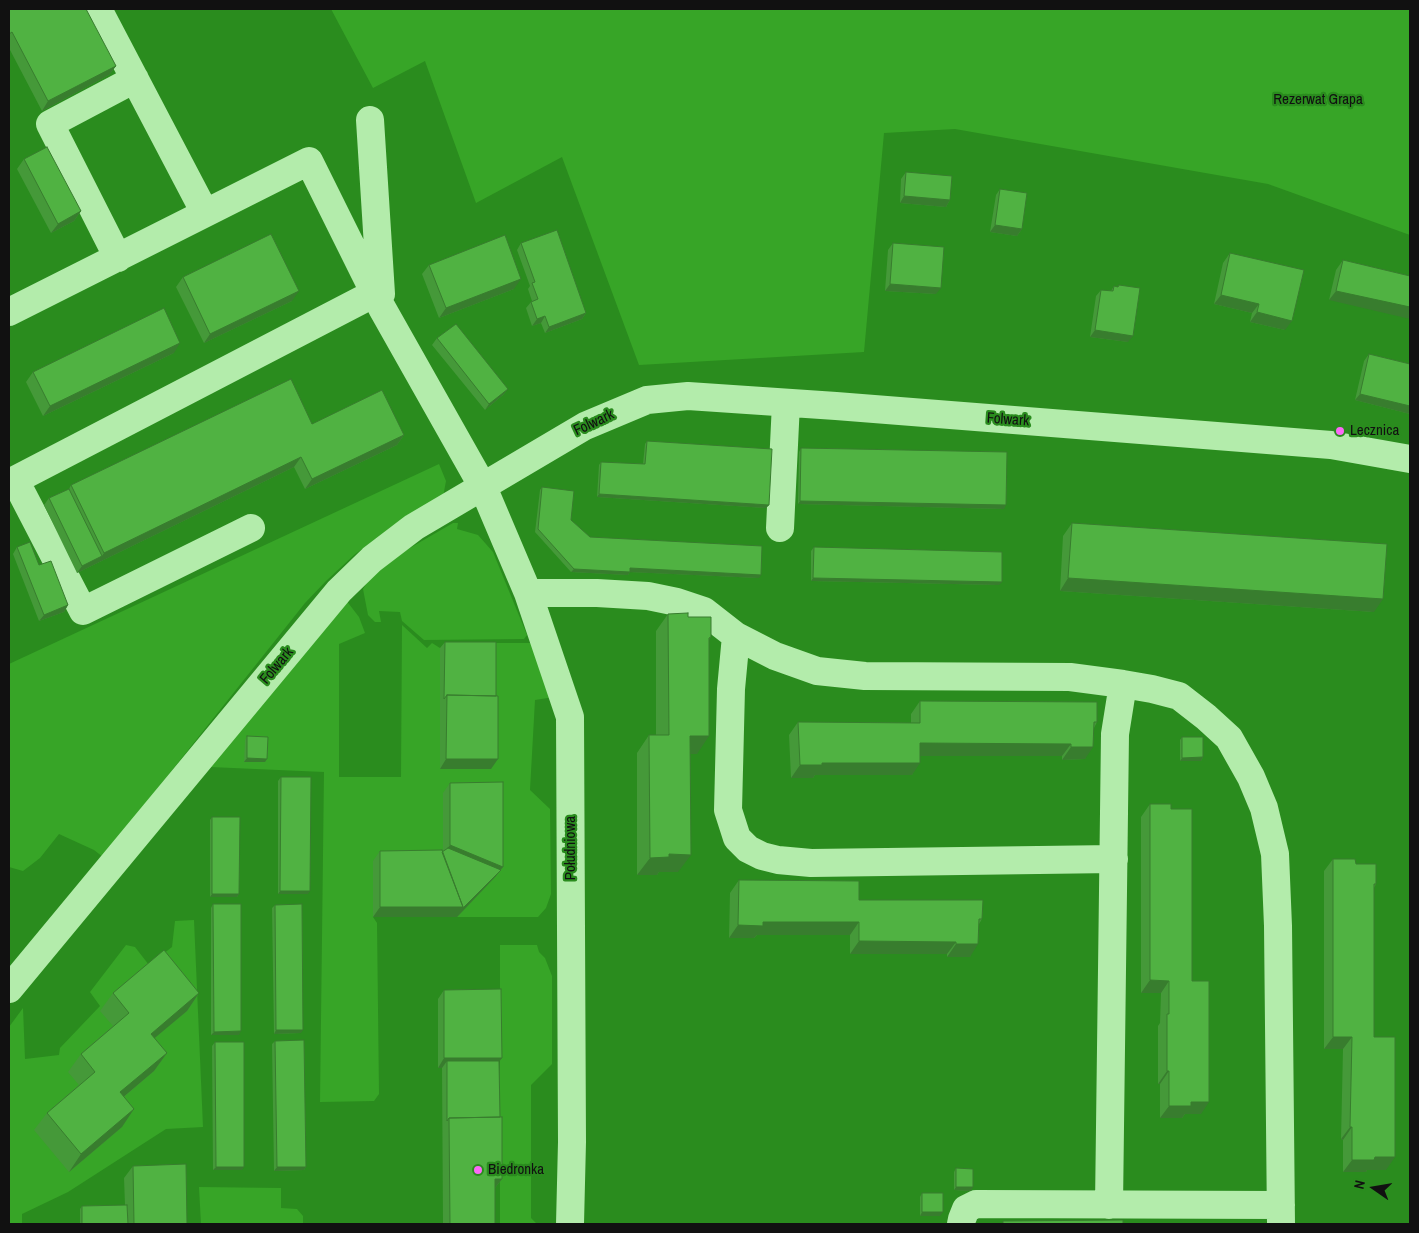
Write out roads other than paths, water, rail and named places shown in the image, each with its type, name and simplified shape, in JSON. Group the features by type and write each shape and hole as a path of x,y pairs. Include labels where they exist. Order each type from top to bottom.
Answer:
{"street":[{"path":"9,312 205,213 98,9"},
{"path":"118,258 50,124 135,79"},
{"path":"251,528 83,611 15,480 379,301 370,120"},
{"name":"Południowa","path":"205,213 310,161 379,301 483,487 528,594 570,717 572,1124 570,1224"},
{"name":"Folwark","path":"9,989 339,591 372,559 414,527 585,426 648,400 688,396 1331,445 1410,459"},
{"path":"780,528 786,403"},
{"path":"528,594 597,592 648,596 677,602 704,611 736,636 774,656 817,671 865,676 1070,677 1152,689 1179,696 1229,738 1251,777 1264,808 1275,854 1278,926 1281,1215 1110,1205 976,1204 966,1209 962,1224"},
{"path":"736,636 731,689 728,810 738,838 748,849 762,856 778,860 811,863 1114,859"},
{"path":"1110,1205 1115,734 1117,710 1123,684"}],"place":[{"name":"Lecznica","path":"1340,431"},
{"name":"Biedronka","path":"478,1170"}],"park label":[{"name":"Rezerwat Grapa","path":"1318,100"}]}
